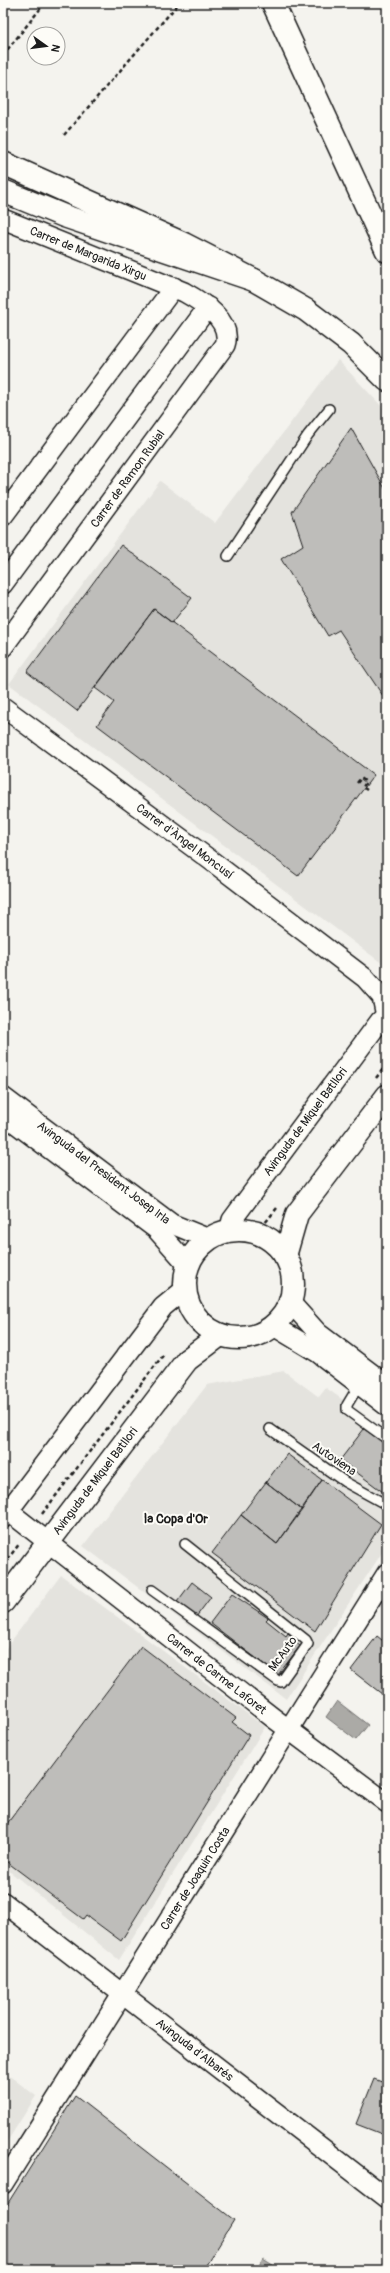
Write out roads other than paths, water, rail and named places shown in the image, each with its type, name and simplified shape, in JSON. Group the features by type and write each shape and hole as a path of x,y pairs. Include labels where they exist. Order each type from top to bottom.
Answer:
{"main road":[{"path":"273,3 387,251"},
{"path":"3,163 184,244 254,280 306,310 351,344 387,380"},
{"path":"3,191 64,216 254,280"},
{"path":"285,1256 297,1214 387,1096"},
{"path":"257,1233 297,1214"},
{"path":"243,1230 257,1233 268,1239 285,1256 293,1279 290,1302 283,1315 274,1326 260,1335 244,1339 220,1335 212,1332 201,1322 188,1304 185,1289 188,1265 200,1246 209,1239 229,1231 243,1230"},
{"name":"Avinguda de Miquel Batllori","path":"187,1360 201,1322"},
{"name":"Avinguda de Miquel Batllori","path":"3,1602 187,1360 220,1335"}],"street":[{"name":"Carrer de Margarida Xirgu","path":"3,219 174,287"},
{"name":"Carrer de Ramon Rubial","path":"3,647 225,345 228,337 225,329 208,307 199,300 174,287"},
{"path":"3,516 174,287"},
{"path":"3,584 208,307"},
{"name":"Carrer d'Àngel Moncusí","path":"3,707 365,978 387,989"},
{"name":"Carrer d'Àngel Moncusí","path":"365,978 382,997 386,1016"},
{"name":"Avinguda de Miquel Batllori","path":"229,1231 232,1220 380,1021 386,1016"},
{"name":"Avinguda del President Josep Irla","path":"3,1097 172,1224 209,1239"},
{"name":"Avinguda del President Josep Irla","path":"3,1114 156,1229 188,1265"},
{"path":"5,1512 163,1307 185,1289"},
{"path":"290,1302 318,1334 387,1385"},
{"path":"274,1326 317,1352 387,1406"},
{"name":"Carrer de Carme Laforet","path":"5,1512 49,1542 289,1730 387,1803"},
{"name":"Carrer de Joaquin Costa","path":"3,2184 387,1573"},
{"name":"Avinguda d'Albarés","path":"3,1902 387,2198"}],"lane":[{"path":"228,556 308,436 329,409"},
{"path":"359,1385 346,1407 387,1439"},
{"name":"Autoviena","path":"270,1429 345,1482 387,1505"},
{"name":"McAuto","path":"152,1590 281,1682 308,1644 306,1640 185,1544"}],"district":[{"name":"la Copa d'Or","path":"176,1519"}]}
